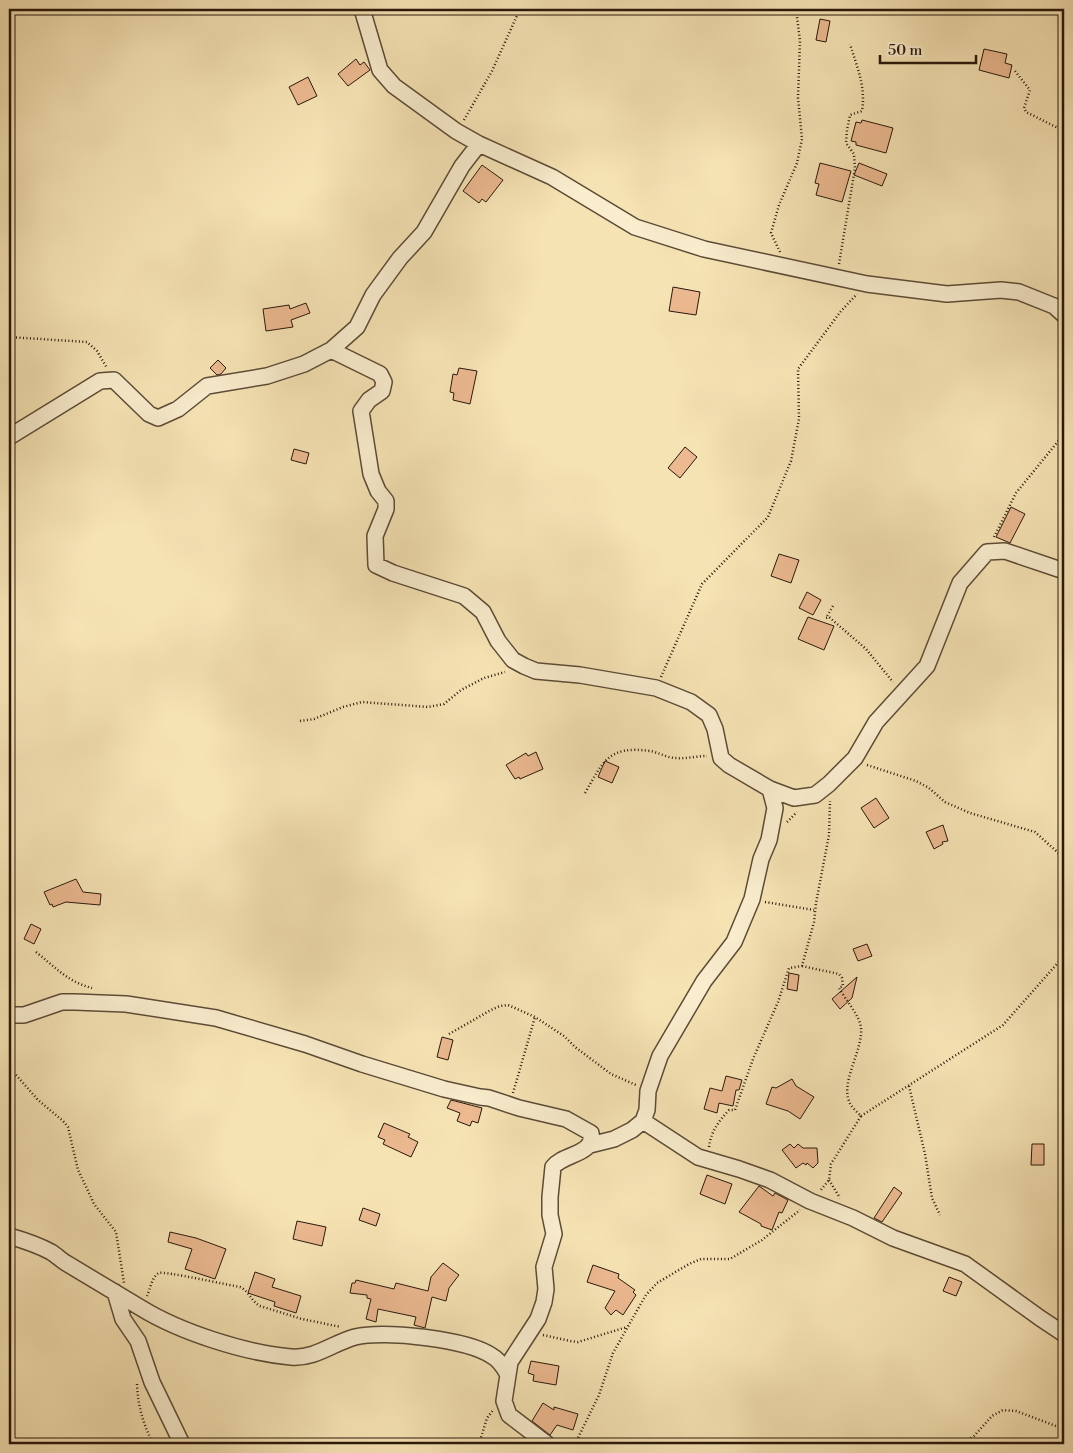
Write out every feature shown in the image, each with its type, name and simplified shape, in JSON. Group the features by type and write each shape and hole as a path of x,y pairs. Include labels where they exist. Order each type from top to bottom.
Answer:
{"street":[{"path":"362,9 380,70 394,86 456,131 478,144 552,177 635,227 704,249 867,284 947,294 1001,290 1019,292 1054,306 1064,315"},
{"path":"9,437 100,381 114,380 149,414 158,418 178,409 207,386 267,376 304,364 331,350 358,327 373,295 400,258 424,232 462,166 478,144"},
{"path":"331,350 380,374 384,382 382,390 369,400 361,411 370,474 378,491 386,501 386,509 375,536 376,565 393,573 464,596 483,612 498,641 513,660 524,666 536,671 580,675 656,688 691,702 710,715 721,758 729,765 770,789 794,798 814,795 829,784 855,758 876,722 927,666 960,583 987,552 1005,551 1064,570"},
{"path":"590,1145 614,1140 643,1121 647,1110 648,1091 660,1056 704,981 734,942 752,899 761,859 769,840 775,808 770,789"},
{"path":"9,1016 24,1015 62,1002 75,1002 126,1004 216,1018 305,1044 444,1089 490,1098 510,1106 566,1119 591,1133 592,1139 586,1149 562,1159 553,1167 550,1215 554,1234 544,1267 546,1289 542,1310 515,1352 507,1372 504,1401 509,1415 547,1444"},
{"path":"643,1121 698,1157 770,1180 810,1201 853,1218 893,1238 966,1264 1064,1334"},
{"path":"9,1236 51,1252 142,1309 222,1343 301,1358 353,1338 368,1335 426,1338 467,1346 491,1355 507,1372"},
{"path":"121,1296 123,1319 138,1341 152,1382 182,1444"}],"path":[{"path":"456,131 492,71 520,9"},
{"path":"788,268 771,233 779,205 797,163 802,138 798,98 800,41 796,9"},
{"path":"837,278 855,168 854,154 846,143 846,130 850,115 862,112 864,98 862,82 850,44"},
{"path":"1015,71 1030,90 1024,108 1026,112 1064,131"},
{"path":"656,688 702,584 768,518 791,461 799,419 798,369 841,310 867,284"},
{"path":"9,337 87,342 97,351 114,380"},
{"path":"987,552 1016,493 1064,434"},
{"path":"833,606 826,618 829,617 866,649 901,694"},
{"path":"300,721 314,719 343,707 362,702 428,707 444,704 461,690 484,678 524,666"},
{"path":"585,793 603,761 614,753 650,751 675,758 706,756 721,758"},
{"path":"855,758 871,767 916,781 929,788 945,802 970,813 1035,832 1064,858"},
{"path":"802,966 814,922 829,835 831,813 829,784"},
{"path":"769,840 814,795"},
{"path":"752,899 815,910"},
{"path":"36,952 68,979 96,989"},
{"path":"575,1444 599,1395 613,1353 646,1295 657,1283 701,1259 730,1259 786,1223 829,1180 831,1164 861,1116 1003,1024 1064,956"},
{"path":"708,1161 712,1132 729,1110 735,1110 753,1059 778,1002 789,968 802,966 839,974 842,978 843,986 839,988 858,1018 861,1029 858,1050 848,1087 848,1101 861,1116"},
{"path":"449,1034 500,1006 508,1005 535,1017 564,1036 575,1047 611,1074 648,1091"},
{"path":"510,1106 535,1017"},
{"path":"9,1067 38,1100 63,1120 68,1127 78,1170 88,1193 94,1204 116,1232 121,1296"},
{"path":"909,1086 925,1154 932,1198 940,1215"},
{"path":"142,1309 154,1277 158,1273 166,1272 240,1287 260,1306 302,1319 340,1326 348,1330 353,1338"},
{"path":"529,1332 570,1342 578,1342 627,1327"},
{"path":"137,1381 139,1408 144,1425 153,1444"},
{"path":"479,1444 487,1418 504,1401"},
{"path":"962,1444 974,1436 992,1416 1003,1410 1016,1411 1064,1428"}],"building":[{"path":"820,19 830,21 826,42 816,40"},
{"path":"984,49 1007,54 1005,63 1012,65 1009,78 979,70"},
{"path":"356,59 360,65 364,62 370,70 348,86 338,74"},
{"path":"308,77 317,96 298,105 289,87"},
{"path":"862,120 893,128 886,153 856,145 856,142 851,141 856,122 861,123"},
{"path":"820,163 851,171 842,202 816,195 819,184 815,183"},
{"path":"859,163 887,174 882,186 854,175"},
{"path":"482,165 503,180 486,202 482,199 479,203 463,191"},
{"path":"673,287 700,292 696,315 669,311"},
{"path":"306,303 310,313 291,320 293,327 266,331 263,309 289,305 290,309"},
{"path":"218,360 226,368 221,374 217,375 210,368"},
{"path":"459,368 477,371 470,404 453,400 454,393 450,392 453,374 457,375"},
{"path":"685,447 697,457 680,478 668,468"},
{"path":"294,449 309,453 306,464 291,460"},
{"path":"1011,507 1025,514 1010,543 996,537"},
{"path":"779,554 799,560 791,583 771,576"},
{"path":"807,592 821,600 813,615 799,608"},
{"path":"808,617 834,626 824,650 798,639"},
{"path":"536,752 543,769 520,779 519,777 515,779 506,765 526,753 528,756"},
{"path":"605,761 619,767 612,783 598,777"},
{"path":"876,798 889,818 874,828 861,808"},
{"path":"943,825 948,841 942,842 943,844 934,849 926,832"},
{"path":"76,879 83,892 101,894 100,905 66,902 53,907 52,904 50,905 44,892"},
{"path":"31,924 41,929 34,944 24,939"},
{"path":"867,944 872,956 858,961 853,949"},
{"path":"789,973 799,975 797,991 787,989"},
{"path":"857,977 852,998 840,1009 832,999"},
{"path":"442,1037 453,1040 448,1060 437,1057"},
{"path":"726,1076 742,1080 739,1090 736,1090 733,1106 719,1103 717,1113 704,1109 710,1088 722,1091"},
{"path":"792,1079 796,1086 814,1097 800,1119 788,1111 766,1104 772,1087 776,1088"},
{"path":"451,1100 482,1108 478,1123 472,1121 470,1126 457,1121 460,1113 447,1108"},
{"path":"384,1123 410,1134 408,1137 418,1142 411,1157 383,1144 385,1140 378,1137"},
{"path":"790,1144 794,1148 798,1144 803,1148 817,1148 818,1163 813,1168 807,1163 806,1165 803,1163 796,1168 782,1150"},
{"path":"1032,1144 1044,1144 1044,1165 1031,1165"},
{"path":"707,1175 732,1184 725,1204 700,1194"},
{"path":"759,1186 773,1196 775,1193 788,1200 782,1213 779,1212 772,1230 761,1226 761,1224 739,1212"},
{"path":"894,1187 902,1193 882,1222 874,1218"},
{"path":"363,1208 380,1214 376,1226 359,1220"},
{"path":"297,1221 326,1227 322,1246 293,1239"},
{"path":"170,1232 196,1238 226,1249 215,1279 185,1269 192,1249 168,1242"},
{"path":"443,1263 459,1275 449,1288 446,1301 432,1297 425,1328 414,1325 416,1317 378,1309 376,1322 366,1319 371,1299 367,1298 367,1295 350,1293 352,1283 355,1283 356,1280 394,1289 396,1283 428,1291 431,1277"},
{"path":"593,1265 619,1274 618,1278 635,1290 633,1292 636,1295 623,1315 616,1310 611,1315 605,1308 615,1291 587,1282"},
{"path":"255,1272 275,1279 272,1287 301,1296 296,1313 274,1306 275,1302 248,1293"},
{"path":"949,1277 962,1282 956,1296 943,1291"},
{"path":"531,1361 559,1366 556,1385 533,1381 534,1375 528,1373"},
{"path":"543,1403 554,1410 554,1407 578,1414 573,1430 557,1425 550,1435 532,1421"}]}
